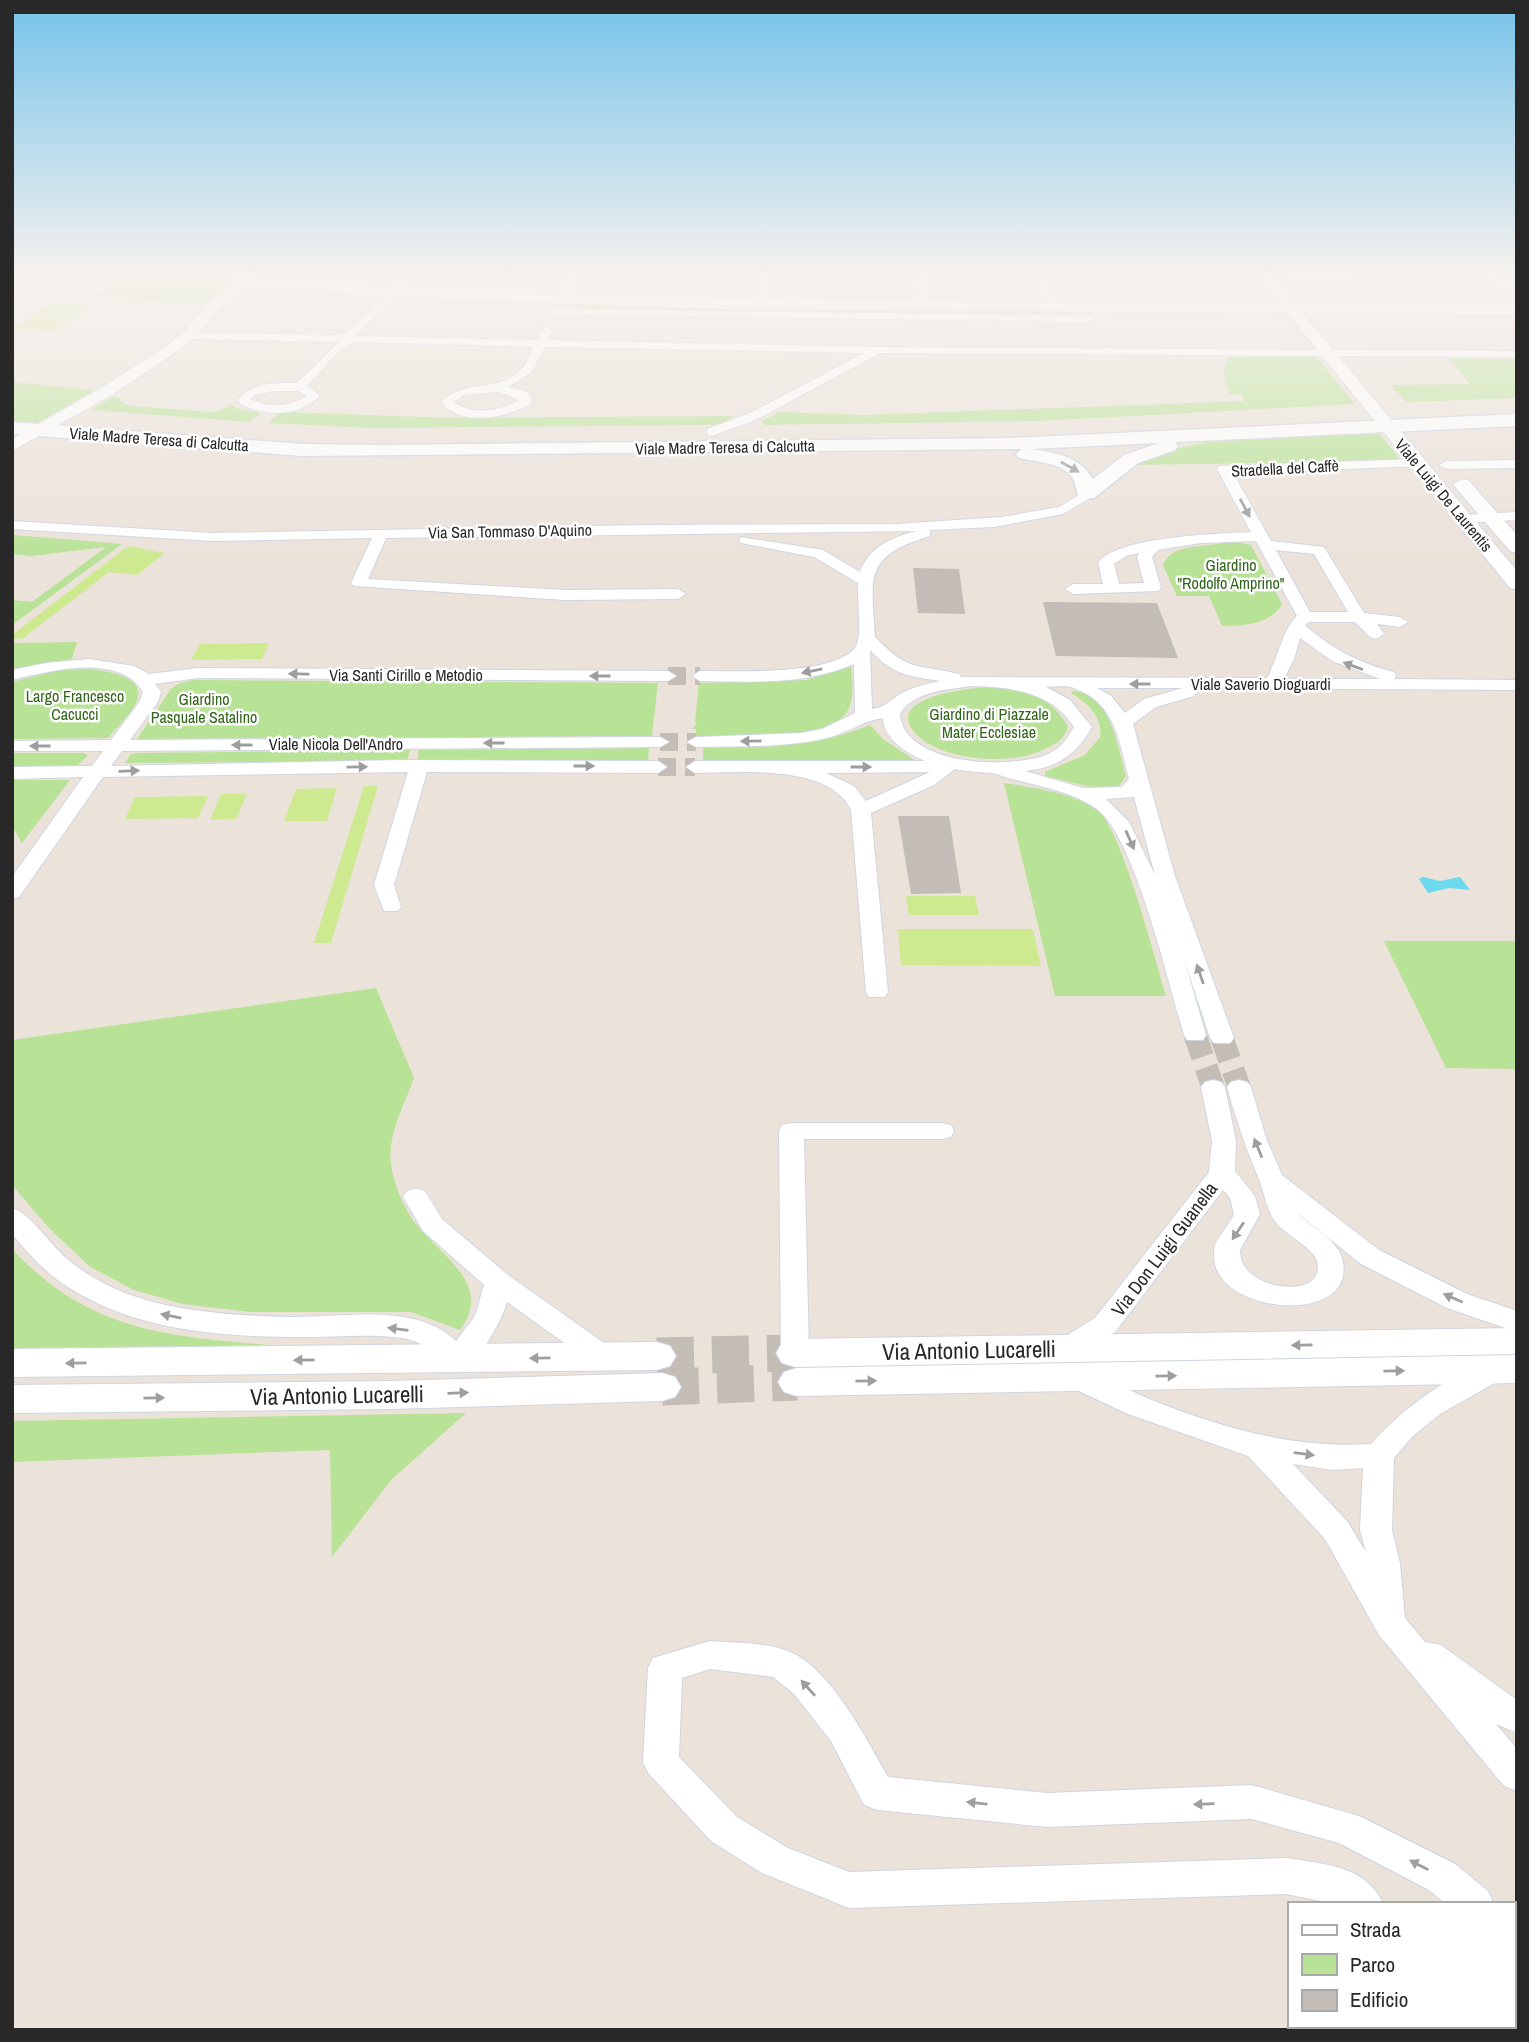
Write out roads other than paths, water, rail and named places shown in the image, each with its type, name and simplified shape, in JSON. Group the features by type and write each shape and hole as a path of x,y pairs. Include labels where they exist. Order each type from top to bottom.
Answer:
{"main road":[{"path":"1404,416 1517,405"},
{"path":"1404,416 1517,412"},
{"name":"Viale Madre Teresa di Calcutta","path":"55,422 207,425 358,435 712,432 756,424 1017,428 1404,416"},
{"path":"1404,416 1517,420"},
{"name":"Viale Madre Teresa di Calcutta","path":"55,422 349,451 1012,444 1219,433 1380,417"},
{"name":"Viale Madre Teresa di Calcutta","path":"55,422 312,441 417,443 992,436 1274,427"},
{"path":"12,428 55,422"},
{"path":"172,431 207,425"},
{"path":"1087,494 1131,459 1219,433"},
{"path":"906,445 1004,451 1055,459 1080,472 1086,482 1087,494"}],"street":[{"path":"12,446 137,371"},
{"path":"300,387 312,391 314,396 290,407 258,407 247,404 244,398 261,389 300,387 315,371"},
{"path":"498,388 519,392 524,395 526,401 509,410 486,413 457,410 447,402 460,392 498,388 526,371"},
{"path":"756,424 843,371"},
{"name":"Viale Luigi De Laurentis","path":"1343,371 1465,519 1509,563 1517,584"},
{"name":"Viale Luigi De Laurentis","path":"1404,416 1517,547"},
{"path":"1436,453 1517,464"},
{"name":"Stradella del Caffè","path":"1418,684 1344,663 1320,648 1300,621 1262,540 1224,469 1419,463"},
{"path":"856,528 807,537 802,542 810,551 865,556 918,535 1063,510 1087,494"},
{"path":"1465,519 1517,516"},
{"name":"Via San Tommaso D'Aquino","path":"12,528 213,537 617,529 813,529 1009,521"},
{"name":"Via San Tommaso D'Aquino","path":"12,528 211,542 633,533 755,541 810,551 865,580"},
{"path":"755,541 782,542 795,537 792,532 779,529"},
{"path":"813,529 866,544 863,716"},
{"path":"379,539 359,583 565,595 678,594"},
{"path":"1112,588 1106,565 1109,559 1121,553 1201,539 1262,540 1319,550 1359,617 1370,625 1376,634"},
{"path":"1073,589 1153,588 1144,566 1144,557 1153,546"},
{"path":"1109,559 1122,558 1144,566"},
{"path":"1273,684 1286,659 1300,621 1359,617 1400,622"},
{"path":"863,650 910,671 973,681"},
{"path":"700,676 808,672 848,661 863,650"},
{"path":"12,675 47,667 89,664 123,668 145,680 152,692 149,702 13,887"},
{"name":"Via Santi Cirillo e Metodio","path":"145,680 198,674 668,676"},
{"name":"Viale Saverio Dioguardi","path":"893,711 902,701 918,692 942,685 973,681 1079,684 1517,685"},
{"path":"988,768 1044,763 1071,748 1078,741 1083,727 1074,711 1059,699 1004,682"},
{"path":"1079,684 1105,701 1124,722 1172,898 1222,1038"},
{"path":"1124,722 1150,703 1172,695 1233,684"},
{"path":"696,742 801,738 827,733 863,716 893,711 893,728 908,745 951,764"},
{"name":"Viale Nicola Dell'Andro","path":"12,746 660,742"},
{"path":"932,779 951,764"},
{"path":"695,767 915,767 951,764 988,768 1081,793 1108,808 1131,838 1195,1035"},
{"path":"391,907 384,885 419,766"},
{"name":"Viale Nicola Dell'Andro","path":"12,773 419,766 657,767"},
{"path":"772,767 831,780 852,791 861,810 877,992"},
{"path":"861,810 913,785 932,779 985,776 1052,785"},
{"path":"1081,793 1127,793 1138,780"},
{"name":"Via Don Luigi Guanella","path":"1073,1363 1222,1173 1224,1141 1213,1087"},
{"path":"1222,1173 1242,1196 1247,1214 1227,1247 1231,1269 1241,1280 1255,1289 1289,1297 1305,1296 1328,1282 1330,1260 1322,1249 1285,1215 1254,1138 1239,1087"},
{"name":"Via Antonio Lucarelli","path":"942,1131 791,1131 796,1368 1073,1363 1511,1349"},
{"path":"1271,1179 1370,1257 1457,1301 1511,1349 1430,1406 1402,1429 1378,1455 1377,1530 1384,1563 1391,1625 1493,1705 1517,1718"},
{"path":"416,1197 432,1225 498,1282 604,1357"},
{"path":"12,1217 70,1276 101,1294 145,1311 200,1322 262,1327 401,1327 433,1338 456,1359 478,1336 492,1310 498,1282"},
{"name":"Via Antonio Lucarelli","path":"12,1363 393,1377 456,1359 604,1357 660,1372 393,1377 12,1399"},
{"path":"1073,1363 1138,1406 1259,1448 1333,1458 1378,1455"},
{"path":"1259,1448 1336,1530 1391,1625 1517,1775"},
{"path":"1336,1530 1358,1534 1377,1530"},
{"path":"1362,1902 1341,1885 1286,1876 849,1890 775,1861 723,1829 662,1763 665,1668 710,1655 781,1663 806,1683 843,1730 877,1793 1047,1811 1252,1802 1346,1828 1442,1877 1473,1902"}],"water":[{"path":"1423,877 1440,881 1460,877 1470,890 1449,888 1428,893 1419,879"}],"tunnel":[{"path":"668,676 700,676"},
{"path":"660,742 696,742"},
{"path":"658,767 695,767"},
{"path":"1195,1035 1213,1087"},
{"path":"1222,1038 1239,1087"},
{"path":"657,1356 795,1353"},
{"path":"662,1387 797,1382"}],"park label":[{"name":"Giardino \"Rodolfo Amprino\"","path":"1231,574"},
{"name":"Largo Francesco Cacucci","path":"75,705"},
{"name":"Giardino Pasquale Satalino","path":"204,708"},
{"name":"Giardino di Piazzale Mater Ecclesiae","path":"989,723"}]}
